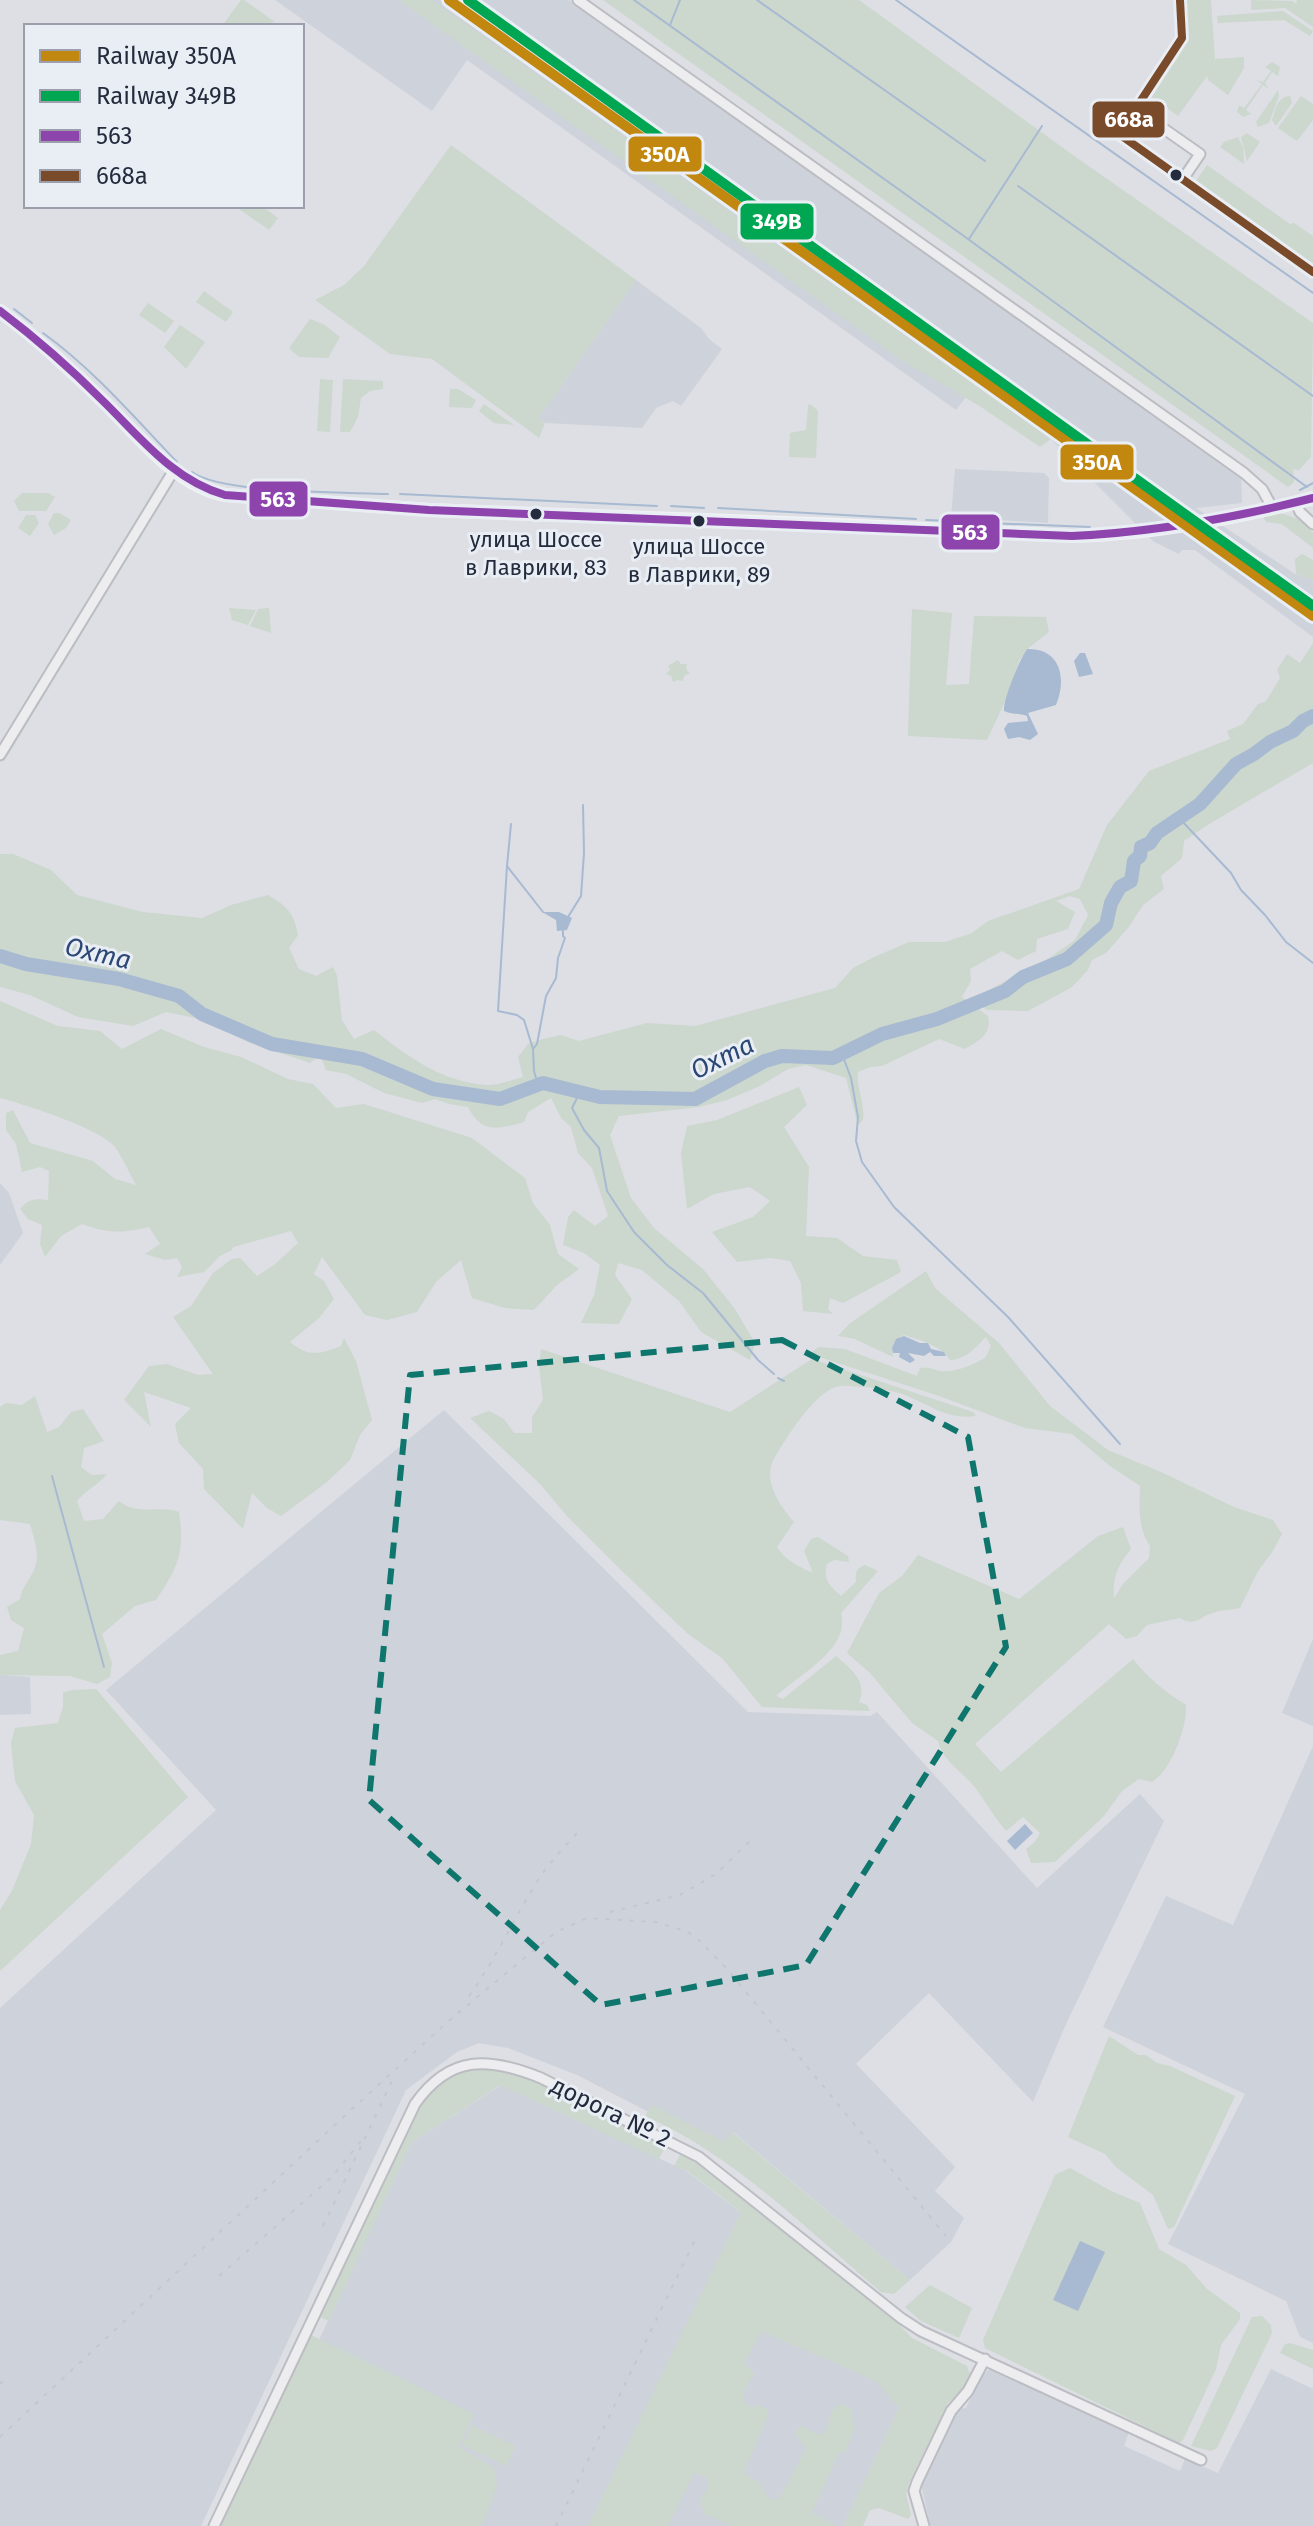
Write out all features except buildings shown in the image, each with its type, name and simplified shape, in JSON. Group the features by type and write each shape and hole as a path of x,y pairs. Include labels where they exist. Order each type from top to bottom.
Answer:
{"street":[{"path":"578,0 1244,473 1262,489 1272,507"},
{"path":"1180,0 1182,38 1119,134 1313,272"},
{"path":"1137,110 1200,154 1183,179"},
{"path":"0,311 65,364 174,470 202,490 237,497 415,509 1072,536 1158,528 1313,498"},
{"path":"0,755 174,470"},
{"path":"1296,503 1300,512 1313,524"},
{"name":"дорога № 2","path":"214,2526 415,2104 426,2088 451,2069 487,2062 523,2070 676,2144 720,2172 921,2331 1201,2460"},
{"path":"924,2526 914,2491 917,2482 951,2411 968,2391 985,2359"}],"highlighted area":[{"path":"782,1340 968,1437 1006,1647 806,1965 601,2005 369,1800 410,1375"}],"shaded area":[{"path":"241,0 275,22 262,24 223,24"},
{"path":"275,0 569,0 1241,475 1242,503 1196,508 1295,574 1313,580 1313,637 1195,550 1182,550 1179,554 1154,542 1051,439 975,385 956,410 467,60 432,111"},
{"path":"399,0 432,0 1051,439 1040,447 981,407 900,359"},
{"path":"603,0 859,0 1313,323 1311,457 1299,470 1293,469 1294,482 1288,487"},
{"path":"1184,0 1211,0 1215,59 1244,57 1244,68 1228,95 1207,76 1178,116 1148,94 1185,41"},
{"path":"1251,0 1292,1 1296,4 1297,0 1313,0 1313,27 1285,8 1251,10"},
{"path":"1283,11 1313,31 1310,36 1284,20 1218,23 1217,16"},
{"path":"1272,62 1280,67 1278,76 1272,72 1265,83 1269,89 1263,85 1246,110 1251,114 1243,117 1237,112 1239,105 1244,108 1262,84 1256,80 1263,82 1271,71 1265,67"},
{"path":"1278,90 1279,96 1269,123 1258,127 1256,122"},
{"path":"1290,96 1292,103 1276,126 1272,120 1278,104"},
{"path":"1301,96 1313,104 1313,120 1297,141 1278,128"},
{"path":"1247,133 1260,142 1247,161 1241,137"},
{"path":"1238,137 1243,147 1244,164 1220,147 1224,142"},
{"path":"451,145 636,280 538,419 545,423 539,438 432,359 390,354 315,300 344,285 364,266"},
{"path":"1207,165 1290,224 1294,223 1313,236 1313,267 1194,184"},
{"path":"265,208 278,218 269,230 239,209"},
{"path":"636,280 701,328 722,349 681,406 673,401 656,408 642,428 546,423 538,419"},
{"path":"204,291 233,312 226,322 196,302"},
{"path":"148,303 174,321 165,333 139,315"},
{"path":"310,319 323,324 340,337 328,358 299,357 289,348"},
{"path":"180,325 205,342 186,369 164,347"},
{"path":"320,379 333,380 330,432 317,431"},
{"path":"343,379 383,381 383,389 370,391 361,398 358,417 350,432 340,432"},
{"path":"450,389 458,389 476,400 472,408 449,407"},
{"path":"484,404 514,425 494,423 479,411"},
{"path":"810,404 818,411 816,458 789,457 790,433 806,430"},
{"path":"955,469 1044,473 1049,478 1048,523 951,517"},
{"path":"22,493 48,493 55,497 46,511 19,511 14,501"},
{"path":"54,513 71,520 66,528 54,535 48,524"},
{"path":"1281,513 1301,520 1313,533 1313,548 1282,524 1266,522 1264,518 1264,514"},
{"path":"26,515 35,515 39,523 30,536 18,528"},
{"path":"1302,554 1313,560 1313,580 1296,574 1295,559"},
{"path":"229,608 256,610 248,625 232,620"},
{"path":"269,608 271,633 250,626 258,609"},
{"path":"912,609 952,613 946,685 969,684 974,616 1046,617 1049,632 1027,649 1019,661 1010,691 987,740 908,736"},
{"path":"1313,643 1313,763 1184,841 1182,858 1161,876 1164,889 1143,905 1128,928 1106,953 1092,960 1088,970 1072,987 1028,1011 987,1010 974,1001 1075,940 1088,915 1080,899 1070,896 1056,901 1075,912 1068,929 1037,939 1036,951 1018,960 1002,951 970,969 971,981 962,997 988,1016 989,1022 979,1040 965,1049 939,1039 882,1066 858,1072 863,1120 858,1125 846,1078 806,1065 788,1069 760,1086 727,1100 699,1107 619,1116 610,1135 631,1198 654,1228 703,1269 735,1309 755,1343 750,1360 701,1332 679,1301 642,1270 618,1263 615,1275 632,1299 619,1324 581,1323 594,1295 600,1265 584,1253 563,1245 568,1217 574,1210 595,1226 608,1216 592,1168 578,1153 571,1127 561,1118 551,1098 528,1112 524,1122 492,1127 479,1122 468,1107 435,1099 422,1103 384,1093 346,1074 326,1070 320,1055 310,1063 250,1043 200,1019 166,1012 133,1026 78,1017 30,995 0,987 0,854 13,854 51,870 77,895 143,912 202,918 231,905 268,895 292,916 298,935 289,948 299,969 316,976 333,967 337,976 342,1020 354,1039 374,1030 412,1058 455,1079 491,1085 504,1082 523,1077 518,1057 528,1044 561,1035 579,1041 647,1023 695,1026 835,988 853,968 909,942 945,942 972,933 988,921 1079,889 1107,825 1149,771 1230,739 1227,731 1243,724 1258,704 1266,701 1280,678 1277,670 1287,654 1300,663"},
{"path":"678,660 681,664 687,664 686,669 690,673 684,676 683,681 673,682 671,676 666,674 670,670 668,666"},
{"path":"0,1001 58,1026 100,1031 122,1049 161,1029 204,1047 241,1057 288,1079 313,1084 336,1108 364,1104 472,1138 525,1178 533,1203 550,1225 558,1254 579,1269 557,1285 534,1310 505,1308 472,1298 461,1260 436,1282 417,1312 387,1320 365,1315 322,1257 314,1274 324,1281 334,1299 319,1318 290,1342 315,1353 341,1346 344,1338 356,1361 372,1420 360,1435 350,1460 327,1482 281,1516 267,1508 252,1493 243,1529 204,1489 203,1469 179,1443 175,1424 191,1408 144,1392 151,1427 124,1400 149,1366 167,1364 198,1375 213,1374 173,1317 191,1306 213,1273 232,1259 240,1258 257,1276 298,1243 291,1231 233,1247 204,1272 177,1277 182,1267 177,1258 165,1260 145,1254 160,1244 149,1227 116,1232 82,1224 61,1236 45,1257 40,1244 42,1225 28,1219 20,1209 32,1200 48,1200 49,1171 40,1167 22,1172 16,1144 6,1130 6,1113 13,1110 30,1143 93,1161 115,1179 136,1185 118,1151 107,1140 61,1118 0,1098"},
{"path":"799,1087 807,1105 784,1127 809,1167 806,1236 837,1238 863,1256 897,1260 901,1272 843,1303 830,1298 828,1309 833,1314 803,1311 801,1283 790,1261 771,1258 737,1262 712,1232 753,1217 770,1201 750,1187 714,1194 687,1209 681,1153 687,1126 717,1120"},
{"path":"0,1183 9,1193 23,1233 0,1265"},
{"path":"926,1271 935,1288 999,1343 1050,1406 1108,1450 1234,1507 1273,1520 1282,1534 1258,1571 1240,1608 1215,1612 1193,1621 1180,1618 1147,1625 1137,1636 1126,1639 1109,1624 975,1744 1001,1772 1133,1659 1157,1684 1186,1705 1177,1747 1166,1768 1152,1782 1139,1779 1122,1791 1104,1816 1055,1862 1031,1863 1026,1849 1040,1833 1023,1817 1006,1831 973,1785 948,1760 938,1741 912,1723 870,1673 847,1653 879,1593 902,1576 918,1555 1019,1599 1098,1536 1123,1527 1131,1549 1117,1572 1114,1598 1123,1584 1149,1558 1150,1546 1140,1517 1140,1486 1072,1434 1025,1428 810,1354 818,1347 845,1349 917,1376 920,1368 951,1371 985,1358 991,1346 986,1337 966,1355 950,1360 935,1347 904,1335 894,1344 893,1357 855,1339 838,1336 849,1324"},
{"path":"541,1349 730,1412 812,1359 973,1412 976,1416 959,1416 895,1392 840,1386 821,1396 803,1415 771,1465 774,1492 794,1522 777,1547 784,1556 813,1573 804,1551 811,1539 818,1537 848,1556 849,1562 834,1560 827,1564 828,1582 841,1596 856,1582 856,1573 860,1568 865,1565 878,1571 841,1613 842,1626 831,1650 776,1696 783,1699 836,1656 860,1682 859,1702 867,1705 870,1711 762,1707 722,1658 688,1634 470,1418 489,1411 504,1419 514,1433 532,1433 532,1417 543,1400 539,1366"},
{"path":"35,1396 47,1432 59,1427 71,1412 83,1409 104,1441 84,1448 81,1467 92,1475 107,1474 77,1501 84,1521 103,1519 119,1501 133,1508 179,1512 181,1538 175,1568 156,1600 135,1606 102,1634 112,1663 110,1677 97,1684 70,1676 0,1675 0,1655 18,1651 24,1628 11,1620 7,1607 20,1599 35,1568 37,1553 30,1524 0,1520 0,1407 6,1403 22,1405"},
{"path":"444,1410 748,1712 870,1716 877,1712 1037,1888 1140,1794 1164,1821 1066,2024 1033,2102 929,1993 856,2064 955,2167 935,2191 964,2218 951,2242 910,2280 733,2132 720,2149 577,2075 508,2048 479,2043 457,2052 406,2090 201,2526 0,2526 0,2008 216,1810 106,1690"},
{"path":"1313,1639 1313,1726 1282,1713"},
{"path":"0,1675 30,1677 31,1714 0,1715"},
{"path":"96,1689 188,1797 0,1971 0,1910 12,1891 31,1844 34,1815 15,1781 11,1743 15,1728 58,1723 63,1693"},
{"path":"1313,1746 1313,2343 1300,2337 1286,2301 1168,2244 1245,2094 1103,2027 1166,1896 1233,1925"},
{"path":"1109,2036 1138,2055 1146,2055 1157,2063 1235,2096 1174,2227 1168,2229 1153,2195 1116,2167 1105,2154 1068,2137"},
{"path":"480,2067 551,2087 666,2145 659,2159 500,2085 411,2143 329,2321 320,2317 418,2112 443,2081"},
{"path":"501,2085 686,2171 829,2272 822,2287 928,2348 843,2526 476,2526 283,2417 411,2143"},
{"path":"652,2105 724,2142 732,2132 910,2280 894,2294 881,2292 739,2172 678,2132 645,2116"},
{"path":"681,2153 701,2163 890,2315 912,2338 967,2366 970,2374 965,2387 948,2403 909,2483 906,2494 911,2515 908,2519 879,2508 870,2510 863,2526 843,2526 899,2408 876,2381 761,2331 744,2364 755,2373 744,2391 743,2402 767,2409 768,2415 744,2472 760,2484 768,2498 779,2500 806,2448 795,2434 800,2426 819,2435 826,2431 833,2409 842,2404 850,2408 855,2426 846,2452 839,2452 812,2513 838,2526 733,2526 704,2514 700,2501 709,2486 706,2477 694,2473 668,2526 588,2526 741,2212 687,2171 674,2166"},
{"path":"1070,2168 1140,2203 1159,2249 1186,2265 1206,2288 1240,2313 1240,2319 1221,2345 1216,2369 1179,2443 985,2348 983,2340 1055,2175"},
{"path":"930,2285 972,2308 959,2338 921,2321 905,2307"},
{"path":"1262,2316 1271,2325 1272,2333 1217,2448 1211,2451 1191,2446 1252,2317"},
{"path":"311,2335 474,2414 459,2447 494,2468 497,2486 482,2526 221,2526"},
{"path":"1285,2344 1313,2350 1313,2369 1280,2353"},
{"path":"992,2367 1129,2432 1124,2446 1180,2471 1185,2459 1218,2473 1271,2369 1313,2389 1313,2526 930,2525 921,2483 957,2409 966,2408 980,2377"},
{"path":"472,2425 516,2446 506,2466 462,2445"}],"water":[{"path":"1027,649 1038,650 1054,659 1061,676 1059,695 1056,705 1028,713 1038,734 1030,740 1019,737 1008,739 1004,729 1008,723 1028,721 1027,716 1004,711 1012,679"},
{"path":"1080,653 1085,653 1093,674 1079,677 1074,661"},
{"path":"542,912 559,912 572,918 567,930 557,931 556,920"},
{"path":"904,1336 928,1343 931,1349 944,1352 946,1356 934,1356 930,1352 924,1356 908,1353 915,1360 910,1363 899,1357 900,1353 893,1353 896,1339"},
{"path":"1025,1824 1033,1833 1015,1850 1007,1841"},
{"path":"1080,2241 1105,2252 1078,2311 1053,2300"}],"waterway":[{"path":"634,0 1307,487"},
{"path":"670,25 680,0"},
{"path":"757,0 985,161"},
{"path":"896,0 1313,293"},
{"path":"969,239 1042,126"},
{"path":"1018,186 1313,396"},
{"path":"14,309 32,323"},
{"path":"43,333 96,378 177,462"},
{"path":"192,472 207,479 256,488 388,494"},
{"path":"1300,490 1313,483"},
{"path":"400,494 657,506"},
{"path":"671,506 704,508"},
{"path":"718,508 916,519"},
{"path":"926,520 951,521"},
{"path":"963,522 1090,527"},
{"name":"Охта","path":"0,956 26,964 119,979 179,996 202,1014 272,1044 362,1059 433,1089 500,1099 543,1083 600,1097 695,1099 765,1061 782,1056 833,1058 882,1034 937,1019 1005,991 1023,977 1067,959 1106,925 1111,903 1120,887 1131,881 1134,861 1140,856 1141,847 1200,804 1236,764 1313,716"},
{"path":"568,917 581,896 583,805"},
{"path":"1180,819 1231,873 1241,890 1286,942 1313,963"},
{"path":"511,824 507,866 543,912"},
{"path":"507,866 498,1011 517,1015 524,1020 533,1049 538,1085"},
{"path":"533,1049 537,1044 546,996 556,978 558,958 565,938 563,930"},
{"path":"842,1054 851,1078 858,1117 856,1141 862,1162 894,1207 1008,1317 1120,1444"},
{"path":"588,1094 578,1096 572,1108 599,1148 607,1191 634,1232 667,1265 703,1293 758,1360 774,1374"},
{"path":"778,1378 784,1381"},
{"path":"52,1476 104,1667"}],"railway":[{"path":"469,1996 538,1880 581,1829"},
{"path":"610,1912 680,1895 716,1874 751,1840"},
{"path":"0,2437 452,2018 556,1932 587,1918 656,1922 688,1932 699,1940 728,1970 946,2236"},
{"path":"323,2226 393,2079"},
{"path":"219,2276 332,2177 365,2136"},
{"path":"556,2526 695,2240"},
{"path":"0,2384 6,2378"}],"rail line":[{"name":"350А","path":"449,0 1313,616"},
{"name":"349В","path":"468,0 1313,606"}],"transit line":[{"name":"668а","path":"1180,0 1182,38 1119,134 1313,272"},
{"name":"563","path":"0,311 66,366 159,456 189,479 225,495 429,510 1072,536 1194,523 1313,498"}],"place":[{"name":"улица Шоссе в Лаврики, 83","path":"536,514"},
{"name":"улица Шоссе в Лаврики, 89","path":"699,521"}]}
